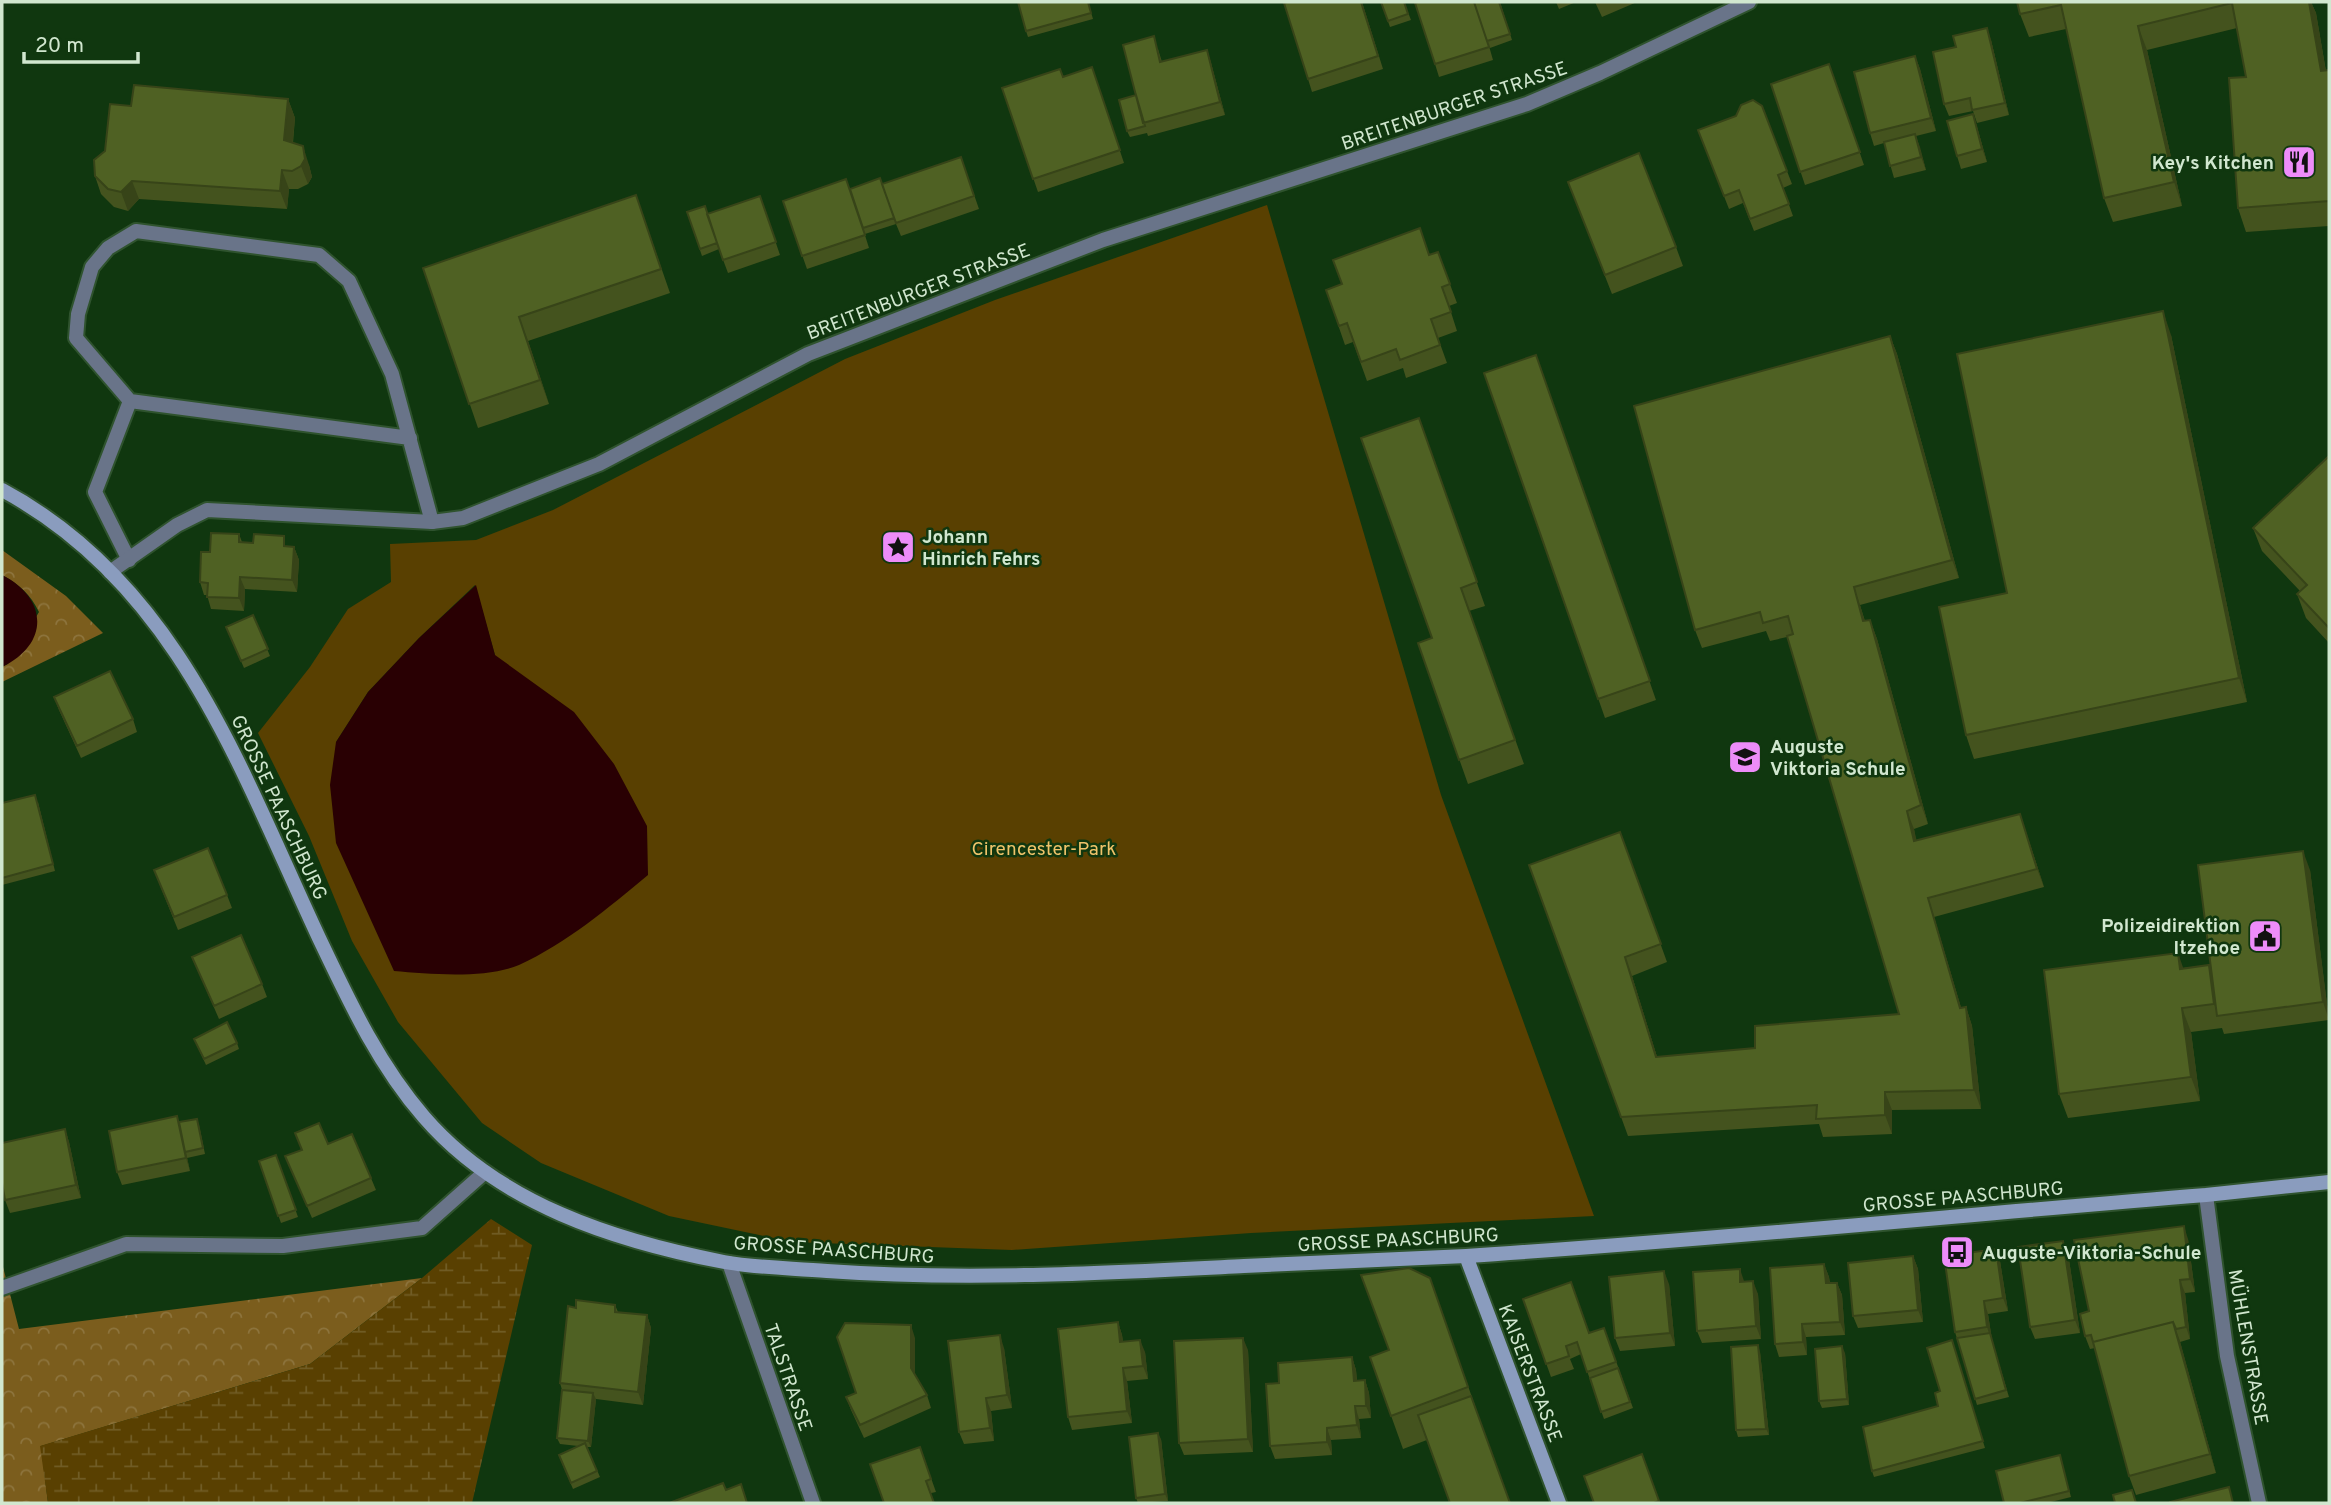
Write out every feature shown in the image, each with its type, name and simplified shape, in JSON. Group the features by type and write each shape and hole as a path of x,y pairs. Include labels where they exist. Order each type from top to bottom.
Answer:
{"main road":[{"name":"GROSSE PAASCHBURG","path":"2,490 75,539 146,611 173,646 220,722 348,1000 372,1045 421,1113 442,1137 485,1172 559,1214 598,1230 729,1263 866,1274 1025,1278 1466,1255 2206,1195 2329,1181"},
{"name":"KAISERSTRASSE","path":"1466,1255 1559,1503"}],"street":[{"name":"BREITENBURGER STRASSE","path":"110,572 177,525 207,510 432,522 463,518 599,464 808,354 1103,240 1527,104 1601,73 1749,2"},
{"path":"410,438 130,401 76,338 78,314 92,267 108,248 136,231 319,255 349,281 392,374 410,438 432,522"},
{"path":"129,560 95,492 130,401"},
{"path":"2,1288 126,1244 283,1246 422,1228 485,1172"},
{"name":"MÜHLENSTRASSE","path":"2206,1195 2227,1356 2259,1503"},
{"name":"TALSTRASSE","path":"729,1263 813,1503"}],"green space":[{"name":"Cirencester-Park","path":"1267,205 1441,795 1594,1216 1251,1233 1012,1250 793,1242 669,1216 541,1163 482,1123 398,1022 352,941 309,836 258,733 310,667 348,609 391,582 390,544 476,540 553,510 845,359 995,300","holes":["475,585 495,655 336,742 368,692 419,638"]},
{"path":"2,550 66,596 103,633 2,682 2,667 8,664 39,612 24,590 2,575"},
{"path":"491,1219 532,1245 472,1503 48,1503 40,1446 310,1364 422,1278"},
{"path":"2,1263 19,1329 422,1278 310,1364 41,1446 48,1503 2,1503"}],"shaded area":[{"path":"2,575 28,596 35,608 37,621 29,646 2,667"},
{"path":"476,585 495,655 574,712 614,764 647,826 648,875 570,936 519,965 474,974 394,971 336,843 330,785 336,742 368,692 419,638"}],"building":[{"path":"1018,2 1088,2 1091,13 1026,31"},
{"path":"1361,2 1378,56 1308,79 1284,3"},
{"path":"1381,2 1404,2 1408,14 1388,21"},
{"path":"1474,2 1489,47 1435,64 1415,3"},
{"path":"1474,2 1499,2 1510,34 1487,41"},
{"path":"2017,2 2309,2 2321,71 2329,70 2329,201 2238,208 2229,78 2246,77 2232,3 2138,26 2174,182 2104,198 2061,5 2020,14"},
{"path":"1987,28 2005,103 1972,110 1970,98 1944,104 1933,52 1956,47 1953,36"},
{"path":"1154,36 1160,62 1207,50 1220,102 1143,123 1123,45"},
{"path":"1915,56 1931,118 1870,133 1854,72"},
{"path":"1829,64 1860,152 1800,172 1771,84"},
{"path":"1092,67 1120,150 1033,179 1002,88 1060,69 1063,77"},
{"path":"134,85 288,99 284,140 303,146 305,159 301,166 292,171 282,170 280,191 132,181 121,192 108,189 95,176 94,160 105,151 110,104 131,106"},
{"path":"1136,95 1145,126 1127,131 1119,100"},
{"path":"1753,100 1762,106 1787,171 1778,175 1789,204 1750,219 1739,190 1724,196 1698,130 1736,116 1741,105"},
{"path":"1973,114 1982,149 1957,156 1947,121"},
{"path":"1915,134 1921,157 1890,166 1884,142"},
{"path":"1639,153 1676,247 1605,275 1568,182"},
{"path":"961,157 974,196 896,223 882,184"},
{"path":"880,178 894,218 863,228 850,189"},
{"path":"846,179 865,235 802,256 783,201"},
{"path":"636,195 661,269 519,317 540,380 469,404 423,268"},
{"path":"760,196 776,242 723,260 707,214"},
{"path":"705,206 717,243 700,249 687,212"},
{"path":"1420,228 1429,255 1438,252 1450,284 1442,287 1451,312 1431,319 1440,345 1400,360 1396,349 1361,362 1347,323 1339,326 1326,290 1342,284 1333,260"},
{"path":"2163,311 2239,678 1966,735 1939,607 2007,593 1957,354"},
{"path":"1890,336 1952,560 1854,587 1863,621 1870,620 1921,805 1907,811 1914,841 2020,814 2037,869 1928,898 1960,1008 1966,1007 1974,1090 1885,1092 1885,1115 1816,1119 1817,1105 1621,1117 1529,865 1620,832 1661,944 1625,957 1656,1057 1755,1048 1755,1026 1899,1014 1787,636 1793,634 1788,616 1763,623 1760,612 1695,630 1634,406"},
{"path":"1536,355 1650,681 1598,699 1484,373"},
{"path":"1419,418 1477,582 1461,588 1515,740 1459,760 1418,643 1432,638 1361,438"},
{"path":"2328,457 2329,628 2297,594 2307,585 2253,528"},
{"path":"211,533 239,534 239,542 253,543 254,534 284,536 284,546 294,547 292,580 240,577 239,598 207,597 208,583 200,582 201,552 210,552"},
{"path":"253,615 268,649 241,661 226,627"},
{"path":"110,671 133,719 77,746 54,697"},
{"path":"35,795 53,864 2,878 2,803"},
{"path":"208,848 227,895 174,917 154,870"},
{"name":"Polizeidirektion Itzehoe","path":"2303,851 2323,1002 2217,1016 2198,865"},
{"path":"241,935 262,984 214,1006 192,957"},
{"path":"2178,953 2180,969 2209,965 2214,1004 2182,1008 2191,1077 2059,1094 2044,970"},
{"path":"227,1022 237,1043 204,1059 194,1039"},
{"path":"177,1116 186,1158 117,1172 109,1131"},
{"path":"197,1119 203,1148 185,1152 179,1122"},
{"path":"319,1123 328,1144 352,1134 371,1178 307,1206 285,1156 302,1150 295,1133"},
{"path":"65,1129 76,1185 5,1200 2,1183 2,1143"},
{"path":"276,1155 296,1210 278,1216 259,1161"},
{"path":"2184,1226 2190,1279 2180,1280 2186,1327 2176,1329 2173,1322 2093,1342 2091,1335 2085,1336 2080,1314 2089,1311 2074,1240"},
{"path":"2063,1241 2075,1320 2030,1327 2018,1247"},
{"path":"1996,1249 2003,1298 1984,1301 1987,1327 1955,1332 1944,1256"},
{"path":"1913,1256 1918,1310 1853,1316 1848,1263"},
{"path":"1824,1264 1826,1283 1837,1283 1840,1322 1802,1324 1803,1342 1775,1344 1770,1268"},
{"path":"1409,1268 1430,1278 1468,1387 1391,1416 1370,1357 1389,1350 1361,1275"},
{"path":"1740,1269 1740,1282 1753,1281 1756,1326 1697,1331 1693,1272"},
{"path":"1664,1271 1670,1333 1615,1338 1609,1277"},
{"path":"1571,1282 1589,1333 1604,1328 1616,1362 1587,1372 1577,1342 1566,1346 1569,1356 1546,1364 1523,1299"},
{"path":"576,1300 615,1305 615,1312 647,1315 638,1392 560,1383 568,1306 576,1308"},
{"path":"1118,1322 1120,1342 1140,1340 1143,1366 1123,1368 1127,1411 1068,1417 1058,1329"},
{"path":"2173,1322 2210,1454 2129,1476 2093,1342"},
{"path":"845,1323 911,1325 911,1368 927,1395 860,1425 846,1397 856,1393 837,1337"},
{"path":"1990,1333 2006,1390 1975,1399 1957,1338"},
{"path":"1000,1335 1007,1395 986,1398 990,1428 959,1432 948,1341"},
{"path":"1243,1338 1248,1439 1179,1443 1174,1341"},
{"path":"1952,1340 1983,1441 1872,1471 1863,1427 1938,1406 1935,1393 1940,1391 1927,1348"},
{"path":"1758,1345 1766,1429 1736,1430 1731,1347"},
{"path":"1842,1346 1847,1399 1819,1401 1815,1349"},
{"path":"1352,1357 1354,1381 1365,1380 1366,1406 1355,1406 1357,1425 1327,1428 1327,1442 1270,1446 1266,1384 1279,1383 1278,1363"},
{"path":"1618,1368 1630,1402 1601,1412 1590,1378"},
{"path":"562,1390 593,1393 588,1441 557,1438"},
{"path":"1471,1396 1510,1503 1450,1503 1418,1415"},
{"path":"1158,1433 1165,1494 1136,1498 1129,1437"},
{"path":"585,1443 597,1471 571,1483 559,1455"},
{"path":"920,1447 931,1479 926,1481 934,1503 884,1503 870,1464"},
{"path":"1642,1454 1659,1501 1594,1503 1584,1476"},
{"path":"2060,1455 2069,1491 2020,1503 2004,1503 1996,1471"},
{"path":"723,1483 726,1490 741,1484 747,1503 672,1502"},
{"path":"2229,1487 2233,1503 2170,1503 2170,1502"},
{"path":"2132,1490 2136,1503 2115,1503 2113,1495"}],"place":[{"name":"Key's Kitchen","path":"2299,162"},
{"name":"Johann Hinrich Fehrs","path":"898,547"},
{"name":"Auguste Viktoria Schule","path":"1745,757"},
{"name":"Polizeidirektion Itzehoe","path":"2265,936"},
{"name":"Auguste-Viktoria-Schule","path":"1957,1252"}]}
